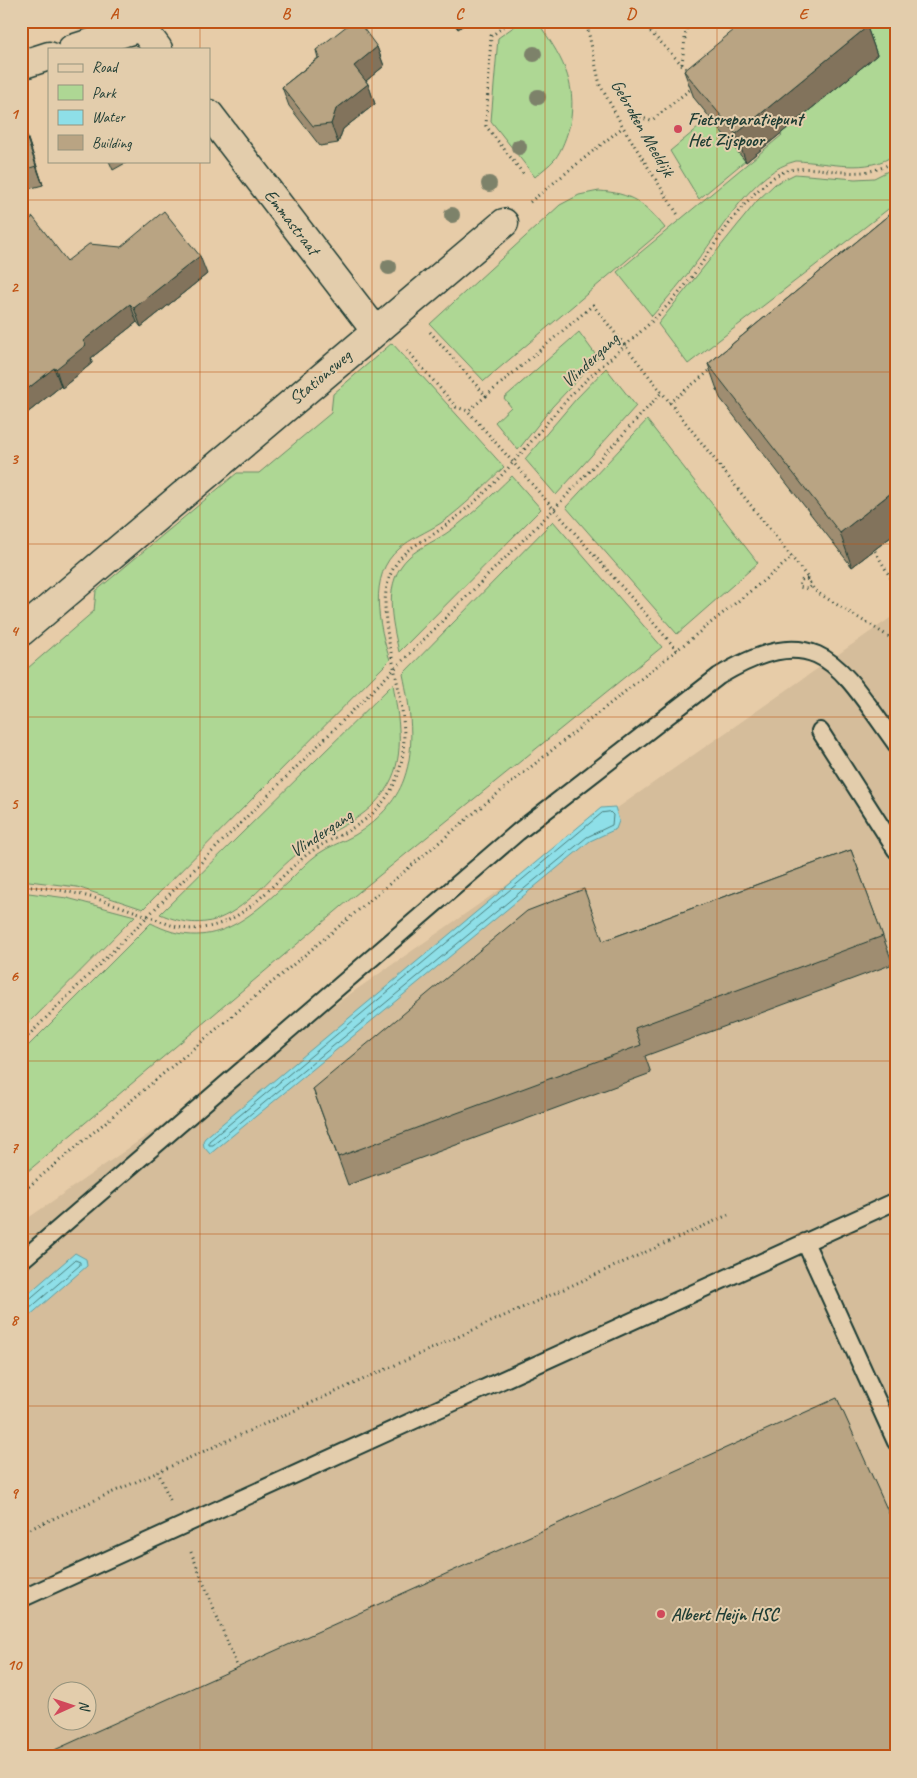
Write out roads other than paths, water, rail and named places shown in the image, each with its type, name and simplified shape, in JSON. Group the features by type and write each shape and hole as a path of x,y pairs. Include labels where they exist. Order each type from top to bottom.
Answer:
{"street":[{"path":"75,48 139,24 157,48"},
{"path":"21,64 48,56"},
{"name":"Emmastraat","path":"210,115 375,330"},
{"name":"Stationsweg","path":"21,632 375,330 504,223"}],"lane":[{"path":"21,1261 518,832 727,671 745,662 775,652 794,649 822,656 844,673 896,744"},
{"path":"820,731 896,850"},
{"path":"21,1598 896,1201"},
{"path":"805,1242 896,1442"}],"water":[{"path":"615,807 619,821 616,829 590,841 210,1154 204,1147 203,1141 205,1138 601,808"},
{"path":"75,1253 86,1259 87,1266 21,1323 21,1300"}],"place":[{"name":"Fietsreparatiepunt Het Zijspoor","path":"678,129"},
{"name":"Albert Heijn HSC","path":"661,1614"}]}
